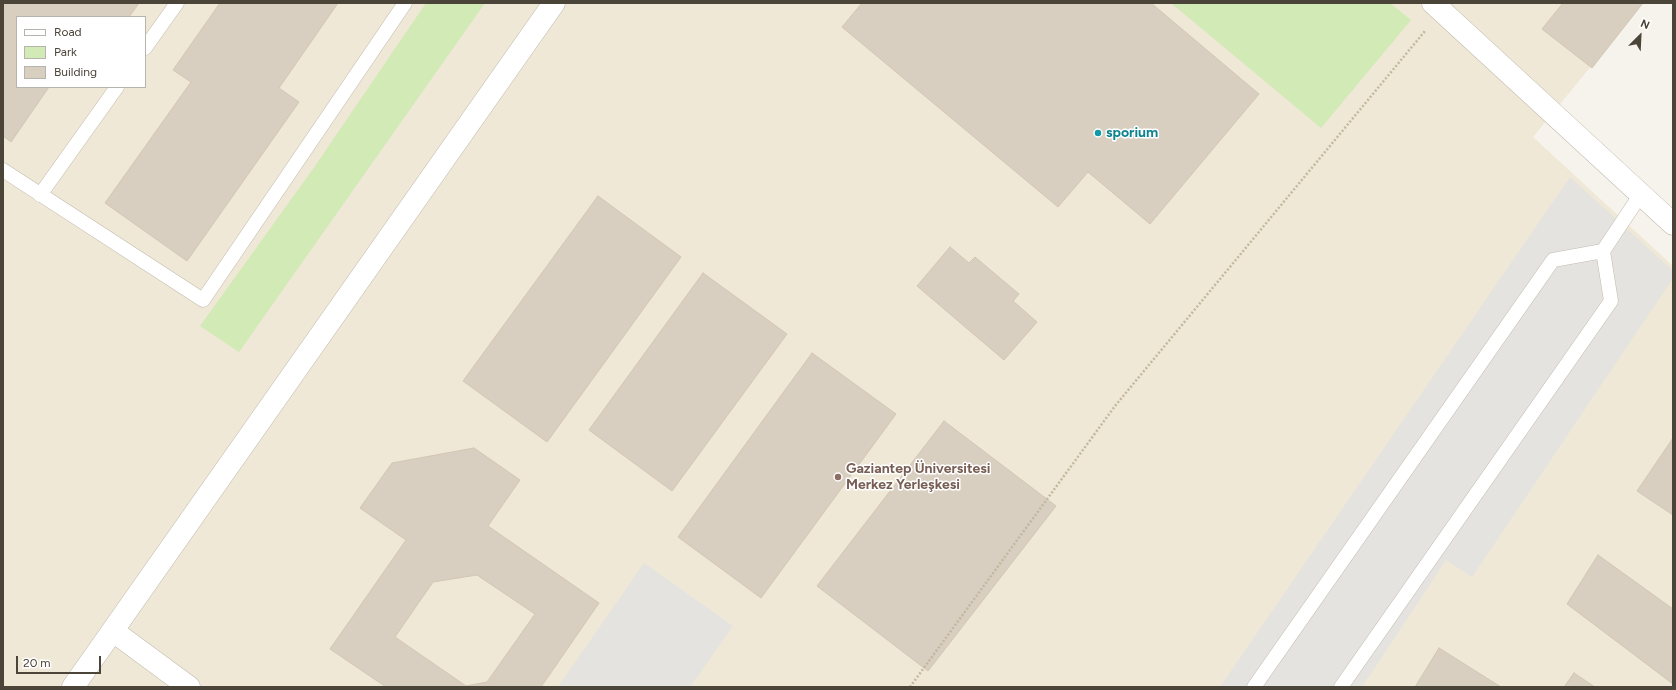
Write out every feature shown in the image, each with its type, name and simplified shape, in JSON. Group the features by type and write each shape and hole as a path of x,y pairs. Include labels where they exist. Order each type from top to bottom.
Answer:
{"street":[{"path":"73,687 554,3"},
{"path":"1441,6 1673,224"},
{"path":"113,631 189,687"}],"lane":[{"path":"146,47 177,3"},
{"path":"3,170 203,300 405,3"},
{"path":"40,195 116,88"},
{"path":"1341,687 1611,301 1603,251 1641,194"},
{"path":"1254,687 1553,260 1603,251"}],"path":[{"path":"910,687 1115,406 1441,6"}],"shaded area":[{"name":"Gaziantep Üniversitesi Merkez Yerleşkesi","path":"3,3 1643,3 1533,137 1673,266 1673,687 3,687"},
{"path":"1570,177 1673,271 1673,278 1472,577 1446,560 1362,687 1220,687"},
{"path":"644,563 733,626 690,687 558,687"}],"green space":[{"path":"426,3 485,3 239,352 200,326 313,169"},
{"path":"1171,3 1390,3 1411,20 1321,128"}],"building":[{"path":"6,3 139,3 130,16 16,16 16,88 48,88 11,142 3,136 3,8"},
{"path":"220,3 338,3 279,88 299,102 187,261 105,203 191,82 173,70"},
{"name":"sporium","path":"862,3 1151,3 1259,94 1150,224 1088,172 1058,207 842,27"},
{"path":"1563,3 1643,3 1592,68 1542,29"},
{"path":"598,196 681,257 547,442 463,381"},
{"path":"950,247 969,263 975,257 1019,294 1013,301 1037,322 1004,360 917,286"},
{"path":"703,273 787,334 672,491 589,430"},
{"path":"812,353 896,414 761,598 678,537"},
{"path":"944,421 1056,506 928,671 817,586"},
{"path":"1673,438 1673,515 1637,491"},
{"path":"474,448 520,480 488,526 599,603 541,687 386,687 330,649 406,540 360,508 392,463","holes":["477,575 535,614 487,682 466,686 395,637 433,582"]},
{"path":"1598,555 1673,609 1673,684 1567,604"},
{"path":"1439,648 1501,687 1415,687"},
{"path":"1574,673 1595,687 1564,687"}],"place":[{"name":"sporium","path":"1098,133"},
{"name":"Gaziantep Üniversitesi Merkez Yerleşkesi","path":"838,477"}]}
